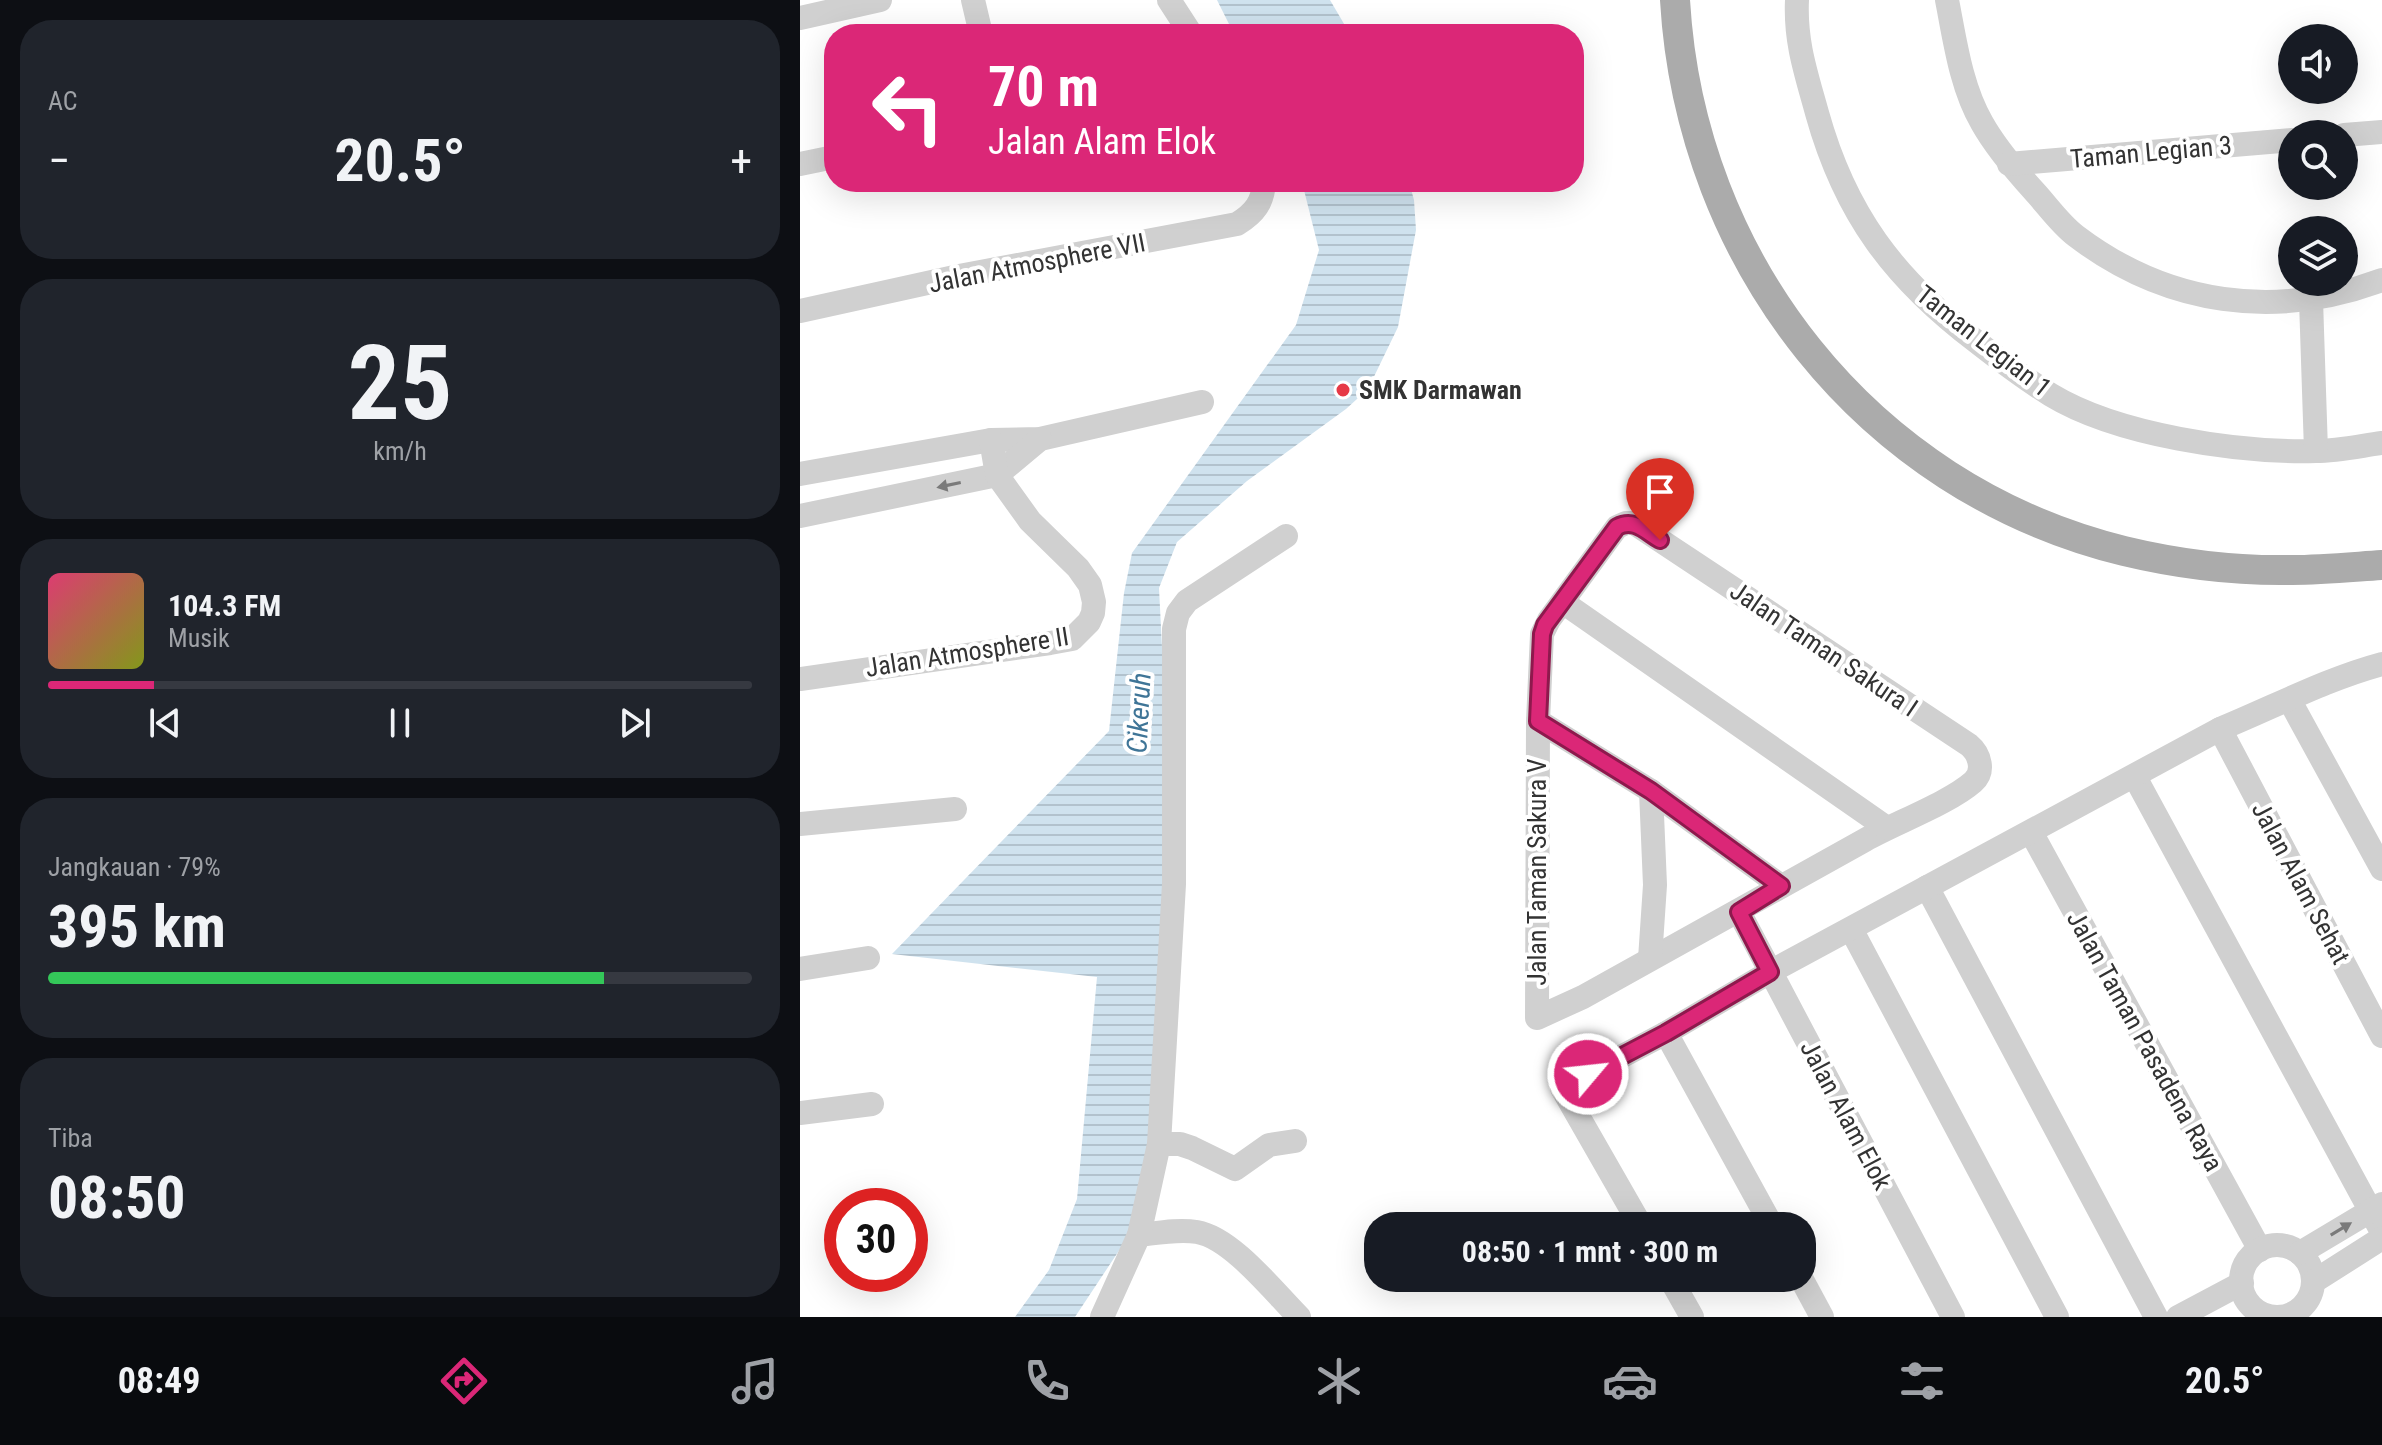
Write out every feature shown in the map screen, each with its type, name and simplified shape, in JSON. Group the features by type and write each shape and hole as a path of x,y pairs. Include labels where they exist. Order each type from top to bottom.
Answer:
{"main road":[{"path":"1675,0 1685,89 1710,179 1742,250 1805,346 1868,414 1919,456 1978,494 2055,529 2123,551 2207,566 2291,571 2382,565"}],"street":[{"path":"800,18 880,0"},
{"path":"973,0 979,24"},
{"path":"1169,0 1185,24"},
{"name":"Taman Legian 1","path":"1797,0 1799,54 1840,181 1875,242 1896,270 1938,312 2052,396 2103,418 2163,435 2213,443 2316,451 2382,443"},
{"path":"1947,0 1957,56 1981,121 2009,164 2074,235 2166,286 2209,298 2265,303 2311,300 2382,280"},
{"path":"2358,134 2382,132"},
{"name":"Taman Legian 3","path":"2009,164 2278,141"},
{"path":"800,164 824,159"},
{"name":"Jalan Atmosphere VII","path":"800,311 959,276 1237,224 1250,216 1263,192"},
{"path":"2311,300 2316,451"},
{"path":"800,474 991,440 1040,439 1202,402"},
{"path":"800,516 997,475 1040,439"},
{"path":"991,440 997,475"},
{"name":"Jalan Atmosphere II","path":"800,679 1050,643 1072,639 1080,634 1093,613 1090,585 1078,568 1030,521 997,475"},
{"name":"Jalan Taman Sakura V","path":"1634,523 1617,527 1542,634 1538,721 1537,1018 1583,997 1650,959"},
{"name":"Jalan Taman Sakura I","path":"1634,523 1974,749 1980,763 1974,782 1887,828"},
{"path":"1102,1317 1139,1235 1159,1144 1174,884 1174,629 1178,613 1187,601 1286,536"},
{"path":"1564,603 1887,828 1650,959"},
{"path":"1633,1212 1562,1088 2220,729 2352,672 2382,664"},
{"path":"2290,701 2382,869"},
{"path":"1538,721 1651,791 1781,886"},
{"name":"Jalan Alam Sehat","path":"2220,729 2382,1036"},
{"path":"2135,777 2378,1215 2300,1253"},
{"path":"1650,959 1655,885 1651,791"},
{"path":"800,824 955,809"},
{"name":"Jalan Taman Pasadena Raya","path":"2031,832 2260,1250"},
{"path":"1927,887 2156,1317"},
{"name":"Jalan Alam Elok","path":"1739,912 1953,1317"},
{"path":"1851,929 2057,1317"},
{"path":"800,969 868,958"},
{"path":"1666,1033 1764,1212"},
{"path":"800,1113 872,1104"},
{"path":"1159,1144 1180,1144 1235,1169 1269,1145 1295,1141"},
{"path":"1139,1235 1196,1232 1218,1241 1241,1259 1299,1317"},
{"path":"2313,1282 2382,1238"},
{"path":"2280,1246 2300,1253 2307,1262 2313,1282 2307,1302 2292,1316 2246,1313 2242,1283 2246,1264 2260,1250 2280,1246"},
{"path":"2178,1317 2242,1283"},
{"path":"1678,1292 1692,1317"},
{"path":"1809,1292 1822,1317"}],"water":[{"path":"1217,0 1330,0 1344,24 1229,24"},
{"name":"Cikeruh","path":"1304,192 1412,192 1416,230 1398,327 1368,389 1346,409 1247,481 1177,542 1159,588 1174,884 1159,1144 1136,1225 1075,1317 1015,1317 1049,1270 1077,1199 1097,977 892,954 1109,731 1124,593 1132,553 1296,325 1319,250"}],"place":[{"name":"SMK Darmawan","path":"1343,390"}],"route":[{"path":"1588,1074 1770,972 1739,912 1781,886 1651,791 1538,721 1545,625 1617,527 1634,523 1660,540"}]}
